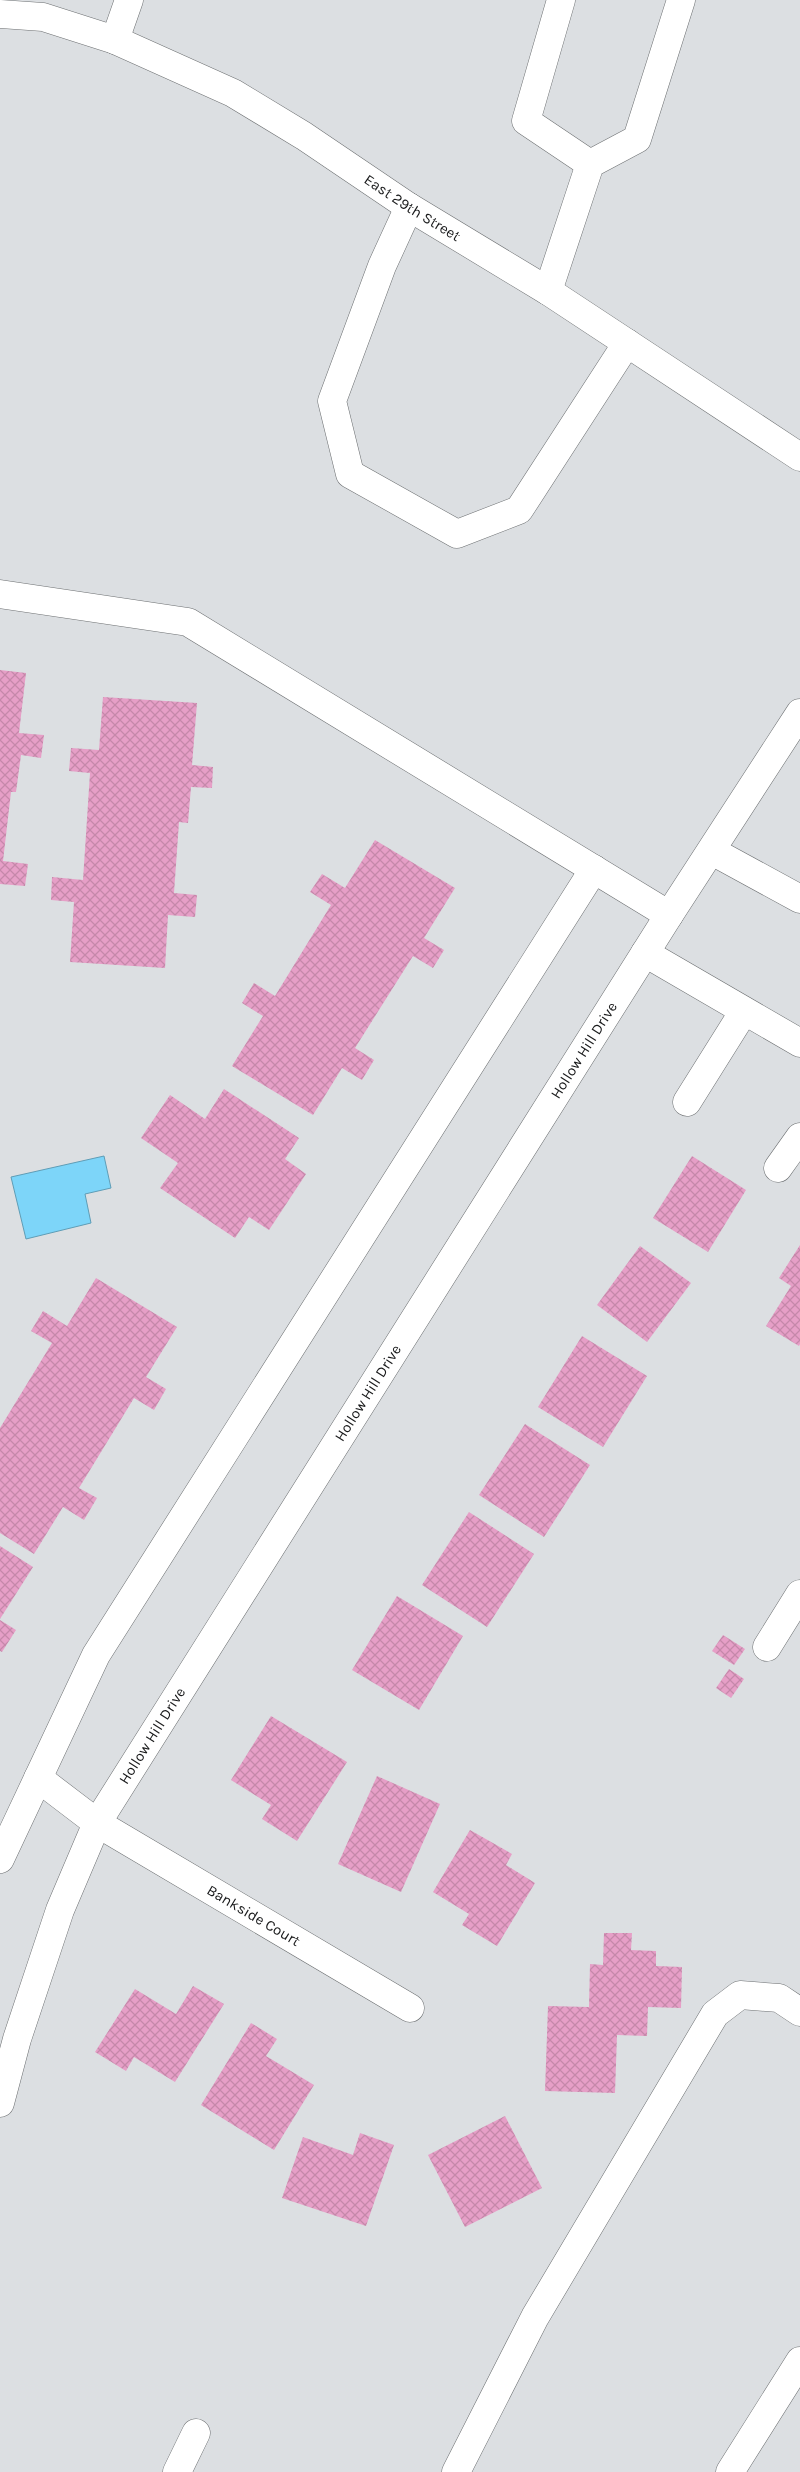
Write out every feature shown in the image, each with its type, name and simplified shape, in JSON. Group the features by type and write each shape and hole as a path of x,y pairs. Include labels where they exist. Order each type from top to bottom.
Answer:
{"street":[{"path":"114,40 129,0"},
{"path":"561,0 526,121 590,164"},
{"path":"548,291 590,164 637,139 680,0"},
{"name":"East 29th Street","path":"0,14 43,17 114,40 233,93 304,136 410,207 548,291 800,457"},
{"path":"410,207 382,266 332,401 350,474 457,534 519,510 627,343"},
{"path":"0,594 188,622 669,915"},
{"name":"Hollow Hill Drive","path":"0,2103 17,2039 60,1910 97,1823 669,915 800,713"},
{"path":"712,851 800,899"},
{"path":"0,1858 96,1656 594,869"},
{"path":"645,954 800,1043"},
{"path":"687,1102 744,1011"},
{"path":"778,1168 800,1136"},
{"path":"767,1647 800,1594"},
{"name":"Bankside Court","path":"38,1778 97,1823 410,2008"},
{"path":"456,2472 535,2317 715,2014 740,1995 779,1998 800,2012"},
{"path":"730,2472 800,2361"},
{"path":"177,2472 196,2432"}],"water":[{"path":"104,1156 111,1188 85,1194 91,1223 26,1239 11,1177"}],"building":[{"path":"0,670 26,673 19,733 44,735 41,758 21,755 16,792 11,792 3,861 28,864 25,886 0,884"},
{"path":"103,697 197,703 192,765 213,767 212,788 191,787 188,823 179,822 174,893 197,895 195,917 168,915 165,968 70,962 74,902 51,900 52,877 83,880 90,773 69,771 71,748 99,750"},
{"path":"375,840 455,888 424,938 444,950 433,968 413,956 355,1048 374,1060 362,1080 342,1068 313,1115 232,1066 263,1016 242,1003 254,983 275,996 331,905 310,892 322,874 345,888"},
{"path":"224,1089 299,1138 285,1159 306,1174 269,1230 249,1217 235,1238 160,1188 178,1163 141,1138 170,1095 205,1119"},
{"path":"692,1156 746,1190 708,1252 653,1218"},
{"path":"800,1245 799,1346 766,1326 791,1286 779,1278"},
{"path":"640,1246 691,1283 647,1342 597,1305"},
{"path":"96,1278 177,1327 146,1377 166,1389 154,1410 134,1398 79,1488 97,1498 84,1520 63,1507 34,1554 0,1533 0,1428 52,1343 31,1331 43,1311 67,1326"},
{"path":"582,1336 647,1376 603,1447 538,1407"},
{"path":"525,1424 590,1465 544,1537 479,1495"},
{"path":"469,1512 534,1554 487,1627 422,1585"},
{"path":"0,1546 33,1567 0,1619"},
{"path":"397,1596 463,1636 419,1710 352,1670"},
{"path":"0,1620 16,1630 2,1652 0,1651"},
{"path":"723,1635 745,1649 734,1665 712,1651"},
{"path":"729,1669 744,1679 731,1698 716,1688"},
{"path":"271,1716 347,1762 297,1841 262,1819 271,1805 231,1780"},
{"path":"377,1776 440,1804 401,1892 338,1864"},
{"path":"470,1830 512,1854 506,1865 535,1883 497,1946 462,1925 469,1914 433,1892"},
{"path":"604,1933 632,1933 631,1950 656,1951 656,1966 682,1967 681,2008 648,2007 647,2036 617,2035 615,2093 545,2091 548,2006 589,2007 590,1964 603,1965"},
{"path":"193,1986 224,2004 175,2082 134,2057 126,2071 95,2052 135,1989 176,2014"},
{"path":"251,2023 277,2039 266,2056 314,2085 274,2150 201,2105"},
{"path":"505,2116 542,2188 465,2227 428,2155"},
{"path":"360,2133 394,2145 366,2226 282,2198 303,2137 353,2155"}]}
